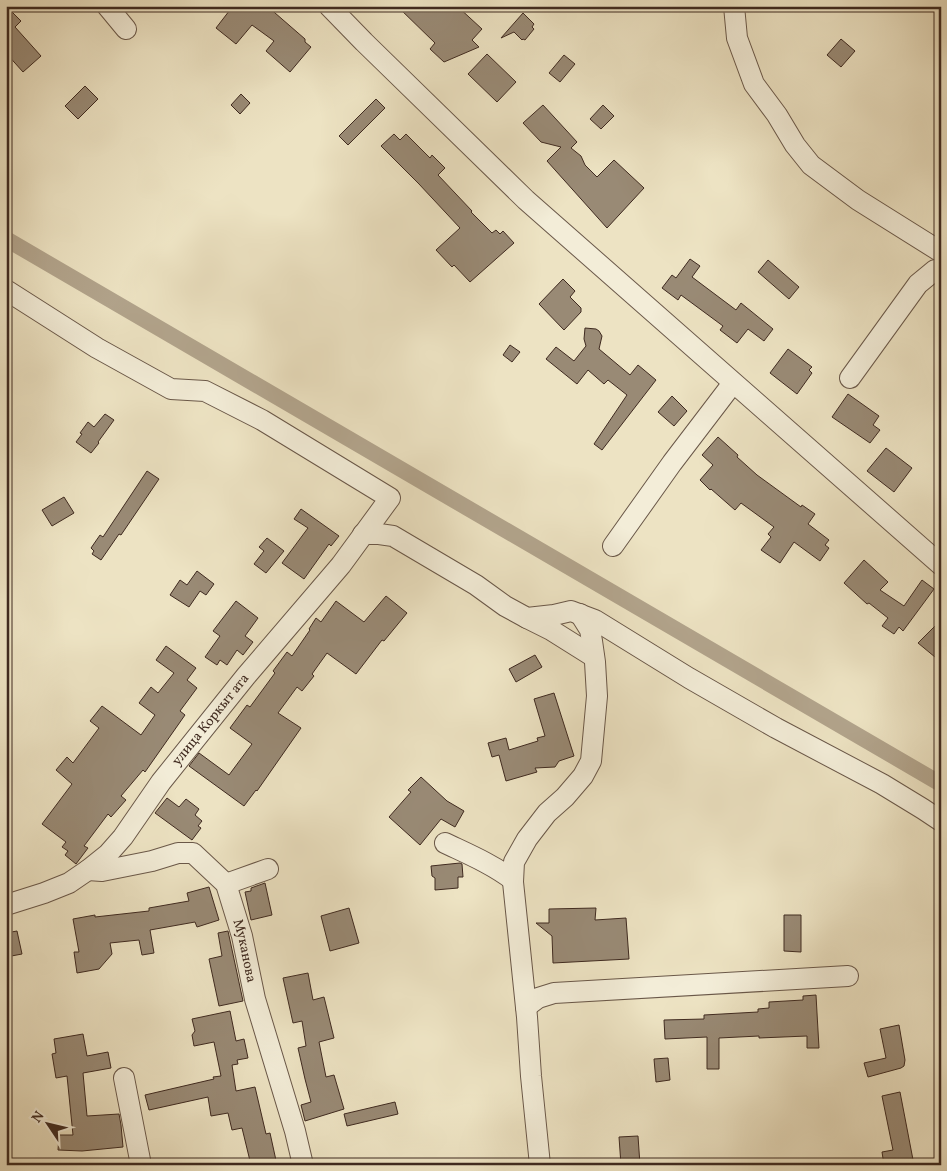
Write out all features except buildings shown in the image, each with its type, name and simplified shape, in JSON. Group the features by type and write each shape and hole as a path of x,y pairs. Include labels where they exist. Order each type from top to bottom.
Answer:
{"street":[{"path":"107,6 126,29"},
{"path":"329,6 526,200 941,565"},
{"path":"734,6 737,38 754,84 777,114 795,145 811,165 858,200 941,252"},
{"path":"850,378 918,284 935,270 941,269"},
{"name":"улица Коркыт ата","path":"6,290 97,348 171,389 205,392 262,420 390,498 341,565 246,676 161,782 123,838 108,854 70,883 6,905"},
{"path":"613,546 672,463 734,383"},
{"path":"363,534 393,536 476,585 505,606 552,630 594,657"},
{"path":"527,618 571,611 595,620 689,678 776,728 882,784 941,821"},
{"path":"540,1165 513,880 514,862 527,839 547,813 565,797 583,776 591,761 597,696 590,630 580,614"},
{"path":"445,843 491,865 513,880"},
{"path":"88,870 102,870 152,861 178,853 192,853 226,884 268,869"},
{"name":"Муканова","path":"226,884 242,936 255,999 303,1165"},
{"path":"526,1007 538,998 554,993 848,976"},
{"path":"124,1078 141,1165"}],"waterway":[{"path":"6,239 941,784"}]}
